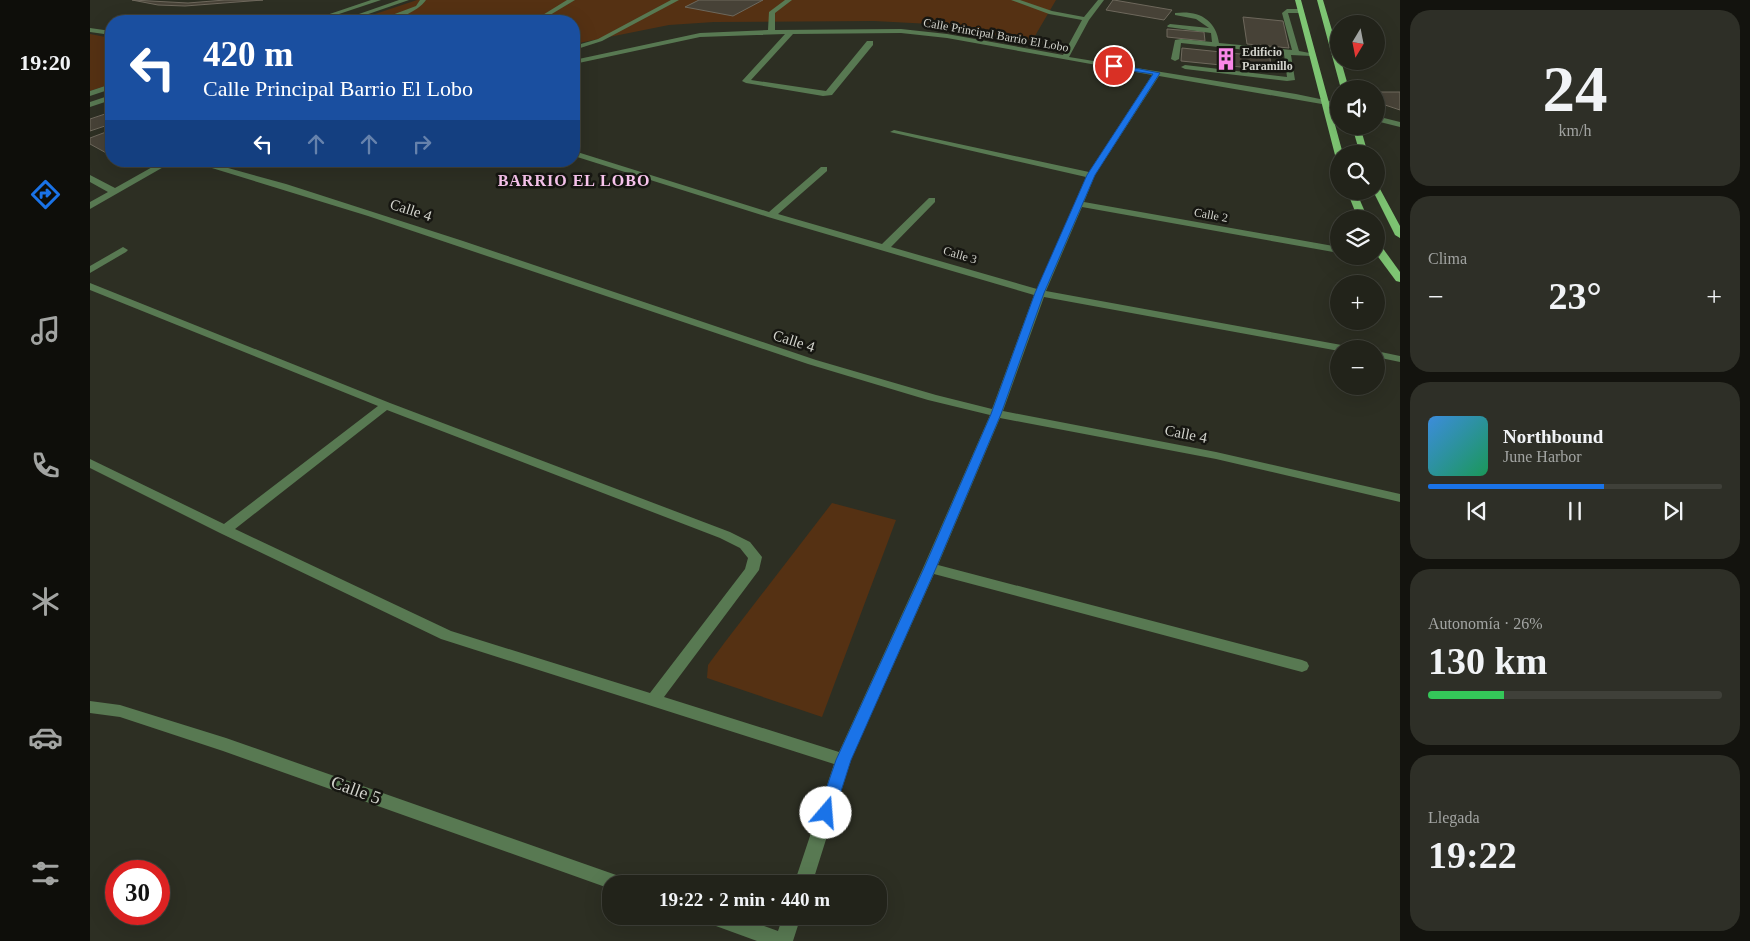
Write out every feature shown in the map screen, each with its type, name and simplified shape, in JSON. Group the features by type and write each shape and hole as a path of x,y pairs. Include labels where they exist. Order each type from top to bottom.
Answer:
{"main road":[{"path":"1298,0 1336,145"},
{"path":"1320,0 1342,80"},
{"path":"1382,200 1400,235"},
{"path":"1385,263 1400,279"}],"street":[{"path":"358,0 369,3"},
{"path":"331,15 378,0"},
{"path":"360,15 406,0"},
{"path":"396,15 418,7 423,0"},
{"path":"546,15 572,0"},
{"path":"580,46 600,40 676,0"},
{"path":"771,32 772,12 789,0"},
{"path":"1014,0 1052,13 1086,19"},
{"path":"1065,58 1086,19 1101,0"},
{"path":"1296,53 1285,13 1287,11 1301,11"},
{"path":"1177,14 1204,19 1209,22 1214,31 1216,44"},
{"path":"1170,26 1214,31"},
{"path":"90,30 105,32"},
{"name":"Calle Principal Barrio El Lobo","path":"580,61 700,35 771,32 883,31 920,33 983,42 1065,58 1330,103"},
{"path":"791,32 746,81 829,93 870,44"},
{"path":"1175,59 1178,42 1311,54"},
{"path":"1185,67 1287,79 1292,78 1287,52"},
{"path":"806,875 843,760 930,568 996,414 1040,293 1091,175 1157,73"},
{"path":"90,94 105,89"},
{"path":"90,105 105,100"},
{"path":"1385,112 1400,116"},
{"path":"1385,121 1400,125"},
{"path":"894,132 1091,175"},
{"name":"Calle 3","path":"580,155 771,215 1040,293 1330,346"},
{"path":"90,206 159,167"},
{"name":"Calle 4","path":"215,167 390,219 782,353 903,390 996,414 1233,459 1400,498"},
{"path":"771,215 824,169"},
{"path":"90,178 115,192"},
{"path":"884,248 932,200"},
{"name":"Calle 2","path":"1079,204 1330,248"},
{"path":"90,270 123,250"},
{"path":"90,286 386,405 725,535 744,545 755,557 752,570 653,700"},
{"path":"1385,356 1400,359"},
{"path":"225,530 386,405"},
{"path":"90,463 225,530 446,635 843,760"},
{"path":"930,568 1302,666"},
{"name":"Calle 5","path":"90,707 120,711 226,745 602,878"},
{"path":"737,925 783,941 789,925"}],"shaded area":[{"path":"417,0 699,0 686,7 733,16 763,0 1056,0 1032,41 931,24 874,21 714,22 669,25 580,43 580,15 372,15"},
{"path":"90,34 105,37 105,86 90,91"},
{"path":"832,503 896,520 822,717 707,678 708,665"}],"building":[{"path":"132,0 188,3 225,0 263,0 185,6 158,5"},
{"path":"699,0 763,0 733,16 685,7"},
{"path":"1113,0 1172,10 1164,20 1106,10"},
{"name":"Edificio Paramillo","path":"1243,17 1283,21 1289,48 1247,44"},
{"path":"1167,29 1204,32 1205,41 1167,37"},
{"name":"Edificio Paramillo","path":"1182,48 1270,57 1271,70 1181,61"},
{"path":"1385,92 1400,92 1400,110 1385,105"},
{"path":"105,114 105,126 90,131 90,119"},
{"path":"105,132 105,152 90,144 90,138"}],"place":[{"name":"Edificio Paramillo","path":"1226,59"}],"district":[{"name":"BARRIO EL LOBO","path":"574,180"}],"route":[{"path":"826,813 843,760 930,568 996,414 1040,293 1091,175 1157,73 1114,66"}]}
